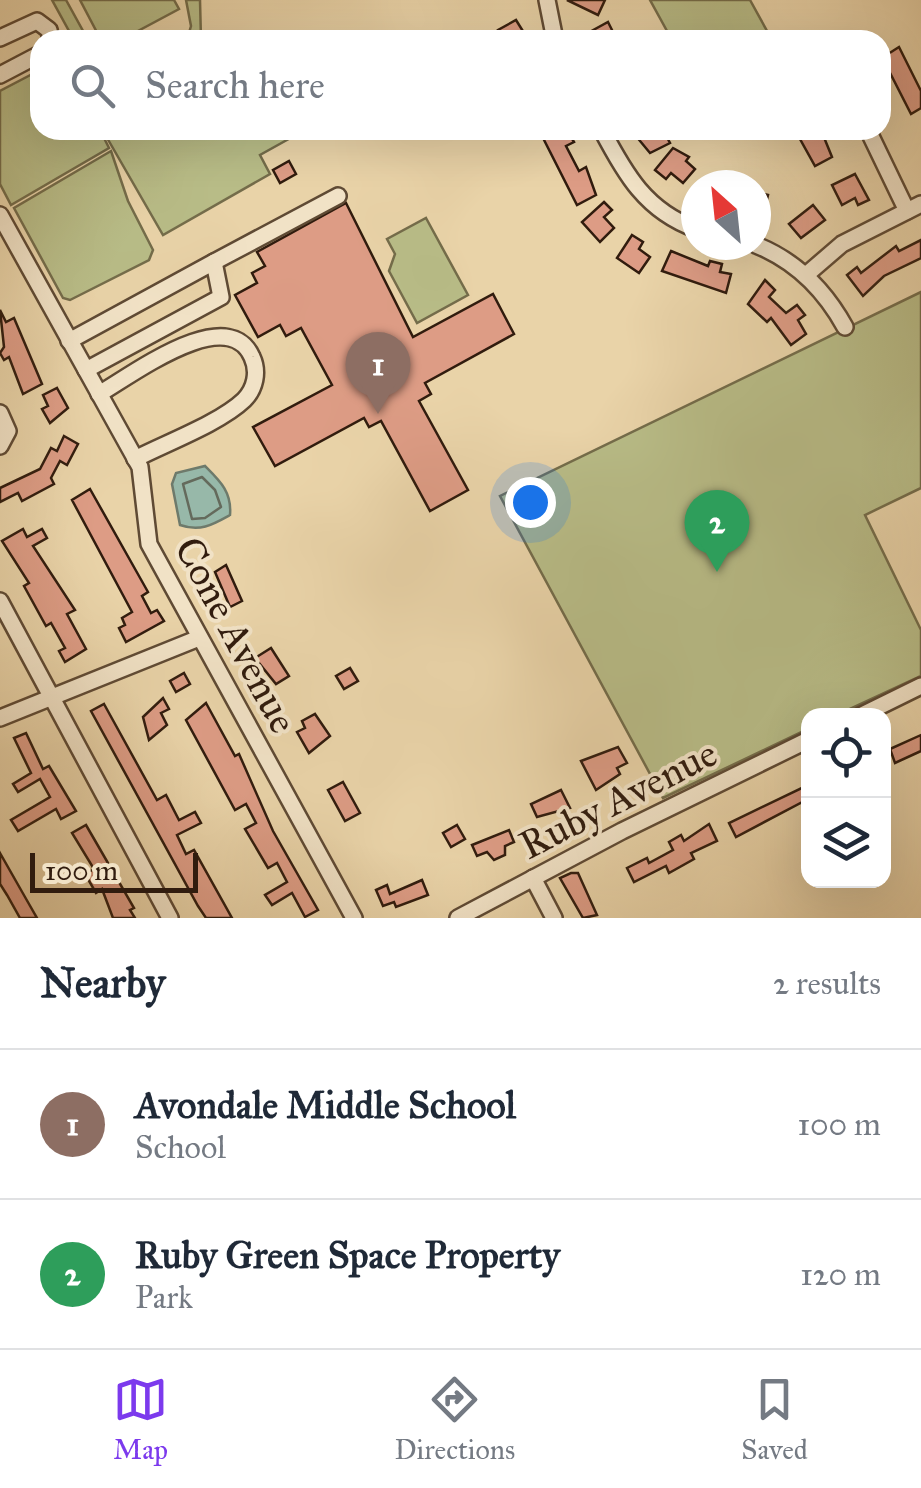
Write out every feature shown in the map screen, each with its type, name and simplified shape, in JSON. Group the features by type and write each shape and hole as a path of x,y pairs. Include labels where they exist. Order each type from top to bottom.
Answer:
{"street":[{"path":"547,0 553,30"},
{"path":"0,38 37,21 49,30"},
{"path":"0,75 30,59"},
{"path":"608,140 642,196 681,221"},
{"path":"806,276 842,244 914,208 874,140"},
{"path":"69,341 338,196"},
{"name":"Cone Avenue","path":"0,215 135,459 149,544 354,918"},
{"path":"771,254 806,276 829,299 846,327"},
{"path":"86,370 221,297 214,262"},
{"path":"99,394 210,334 234,338 251,354 255,380 242,402 135,459"},
{"path":"0,413 4,441"},
{"path":"0,601 170,918"},
{"path":"0,718 199,638"},
{"path":"876,708 921,686"},
{"name":"Ruby Avenue","path":"458,918 801,744"},
{"path":"532,878 554,918"}],"green space":[{"path":"52,0 66,0 82,30 68,30"},
{"path":"80,0 174,0 179,9 140,30 96,30"},
{"path":"186,0 200,0 201,30 190,30"},
{"path":"650,0 750,0 766,30 666,30"},
{"path":"30,75 30,140 105,140 109,148 11,205 0,184 0,91"},
{"path":"108,140 287,140 260,155 270,174 163,235"},
{"path":"111,151 128,201 153,250 149,260 70,300 63,298 14,208"},
{"path":"426,218 468,295 417,323 389,271 395,254 387,239"},
{"path":"921,292 921,488 865,515 921,630 921,676 852,708 801,708 801,732 663,798 500,496"}],"water":[{"path":"205,466 227,493 230,515 206,526 180,525 172,484 176,473"}],"building":[{"path":"567,0 605,0 598,15"},
{"path":"516,20 522,30 498,30"},
{"path":"608,22 612,30 593,30"},
{"path":"899,47 921,91 921,108 911,114 891,75 891,52"},
{"path":"544,140 574,142 566,146 579,171 586,167 596,195 577,205"},
{"path":"639,140 668,140 670,143 650,153"},
{"path":"801,140 825,140 832,157 815,166"},
{"path":"673,148 689,157 686,161 695,169 681,170 681,181 671,173 666,179 655,170"},
{"path":"289,161 296,174 280,183 273,170"},
{"path":"855,174 869,200 858,205 855,198 842,205 832,185"},
{"path":"604,202 612,210 604,217 614,228 600,242 582,222"},
{"path":"346,203 413,337 493,294 514,334 425,383 431,394 419,401 468,490 430,511 381,421 369,427 364,418 275,466 253,427 332,385 301,328 286,336 280,325 258,337 235,295 257,283 252,273 265,266 257,252"},
{"path":"813,205 825,220 801,238 789,224"},
{"path":"632,235 643,242 639,249 650,257 639,273 617,258"},
{"path":"921,240 921,258 884,276 863,296 847,275 857,267 861,273 896,246 899,251"},
{"path":"671,251 681,255 681,260 708,266 710,261 722,264 720,272 731,274 726,293 662,271"},
{"path":"765,280 775,290 769,297 786,313 797,305 805,315 798,320 806,334 791,345 771,318 767,322 748,304"},
{"path":"0,310 6,322 14,318 42,384 23,394 9,357 4,360 0,353 4,347"},
{"path":"57,388 68,408 50,423 42,409 48,406 43,395"},
{"path":"64,436 78,444 67,465 60,461 51,478 54,484 22,501 18,493 0,502 0,488 40,469 51,448 57,451"},
{"path":"90,489 148,592 142,596 151,613 157,610 164,621 126,642 119,628 125,625 122,618 132,612 72,500"},
{"path":"23,529 27,537 42,529 47,538 33,546 75,610 67,614 86,649 65,662 59,651 65,648 51,623 46,626 24,586 29,583 2,541"},
{"path":"226,565 242,601 230,607 215,572"},
{"path":"271,648 289,676 276,684 255,658"},
{"path":"350,668 358,681 344,689 336,676"},
{"path":"184,673 190,684 176,692 170,681"},
{"path":"163,698 169,709 161,713 167,725 149,740 143,717"},
{"path":"206,703 235,756 239,754 273,831 318,910 305,917 292,893 272,905 265,895 287,882 277,863 268,868 245,829 256,823 246,804 235,810 186,720"},
{"path":"104,704 157,800 166,795 179,820 195,812 201,823 177,835 186,854 194,850 232,918 206,918 198,906 91,711"},
{"path":"315,714 330,736 309,753 297,732 305,728 302,721"},
{"path":"26,733 43,769 49,766 76,811 61,819 56,809 18,831 11,820 50,797 40,779 18,792 13,784 31,773 14,738"},
{"path":"921,735 921,751 895,763 891,749"},
{"path":"618,747 627,763 617,768 620,774 596,790 581,761"},
{"path":"343,782 360,813 345,821 328,790"},
{"path":"801,788 801,803 736,837 729,823"},
{"path":"561,790 570,808 537,817 531,804"},
{"path":"709,824 717,841 691,853 694,859 669,873 666,866 634,882 627,868 647,858 649,863 673,850 669,842 681,835 684,841"},
{"path":"86,825 134,908 130,910 135,918 113,918 102,889 96,893 85,874 94,869 72,833"},
{"path":"457,825 465,839 451,847 443,833"},
{"path":"509,830 514,842 505,846 505,855 494,860 487,852 477,856 472,845"},
{"path":"0,853 37,918 20,918 0,884"},
{"path":"578,873 597,915 583,918 560,878"},
{"path":"422,880 428,895 396,907 394,902 383,906 376,890 387,885 390,894"}],"place":[{"name":"Avondale Middle School","path":"378,414"},
{"name":"Ruby Green Space Property","path":"717,572"}]}
